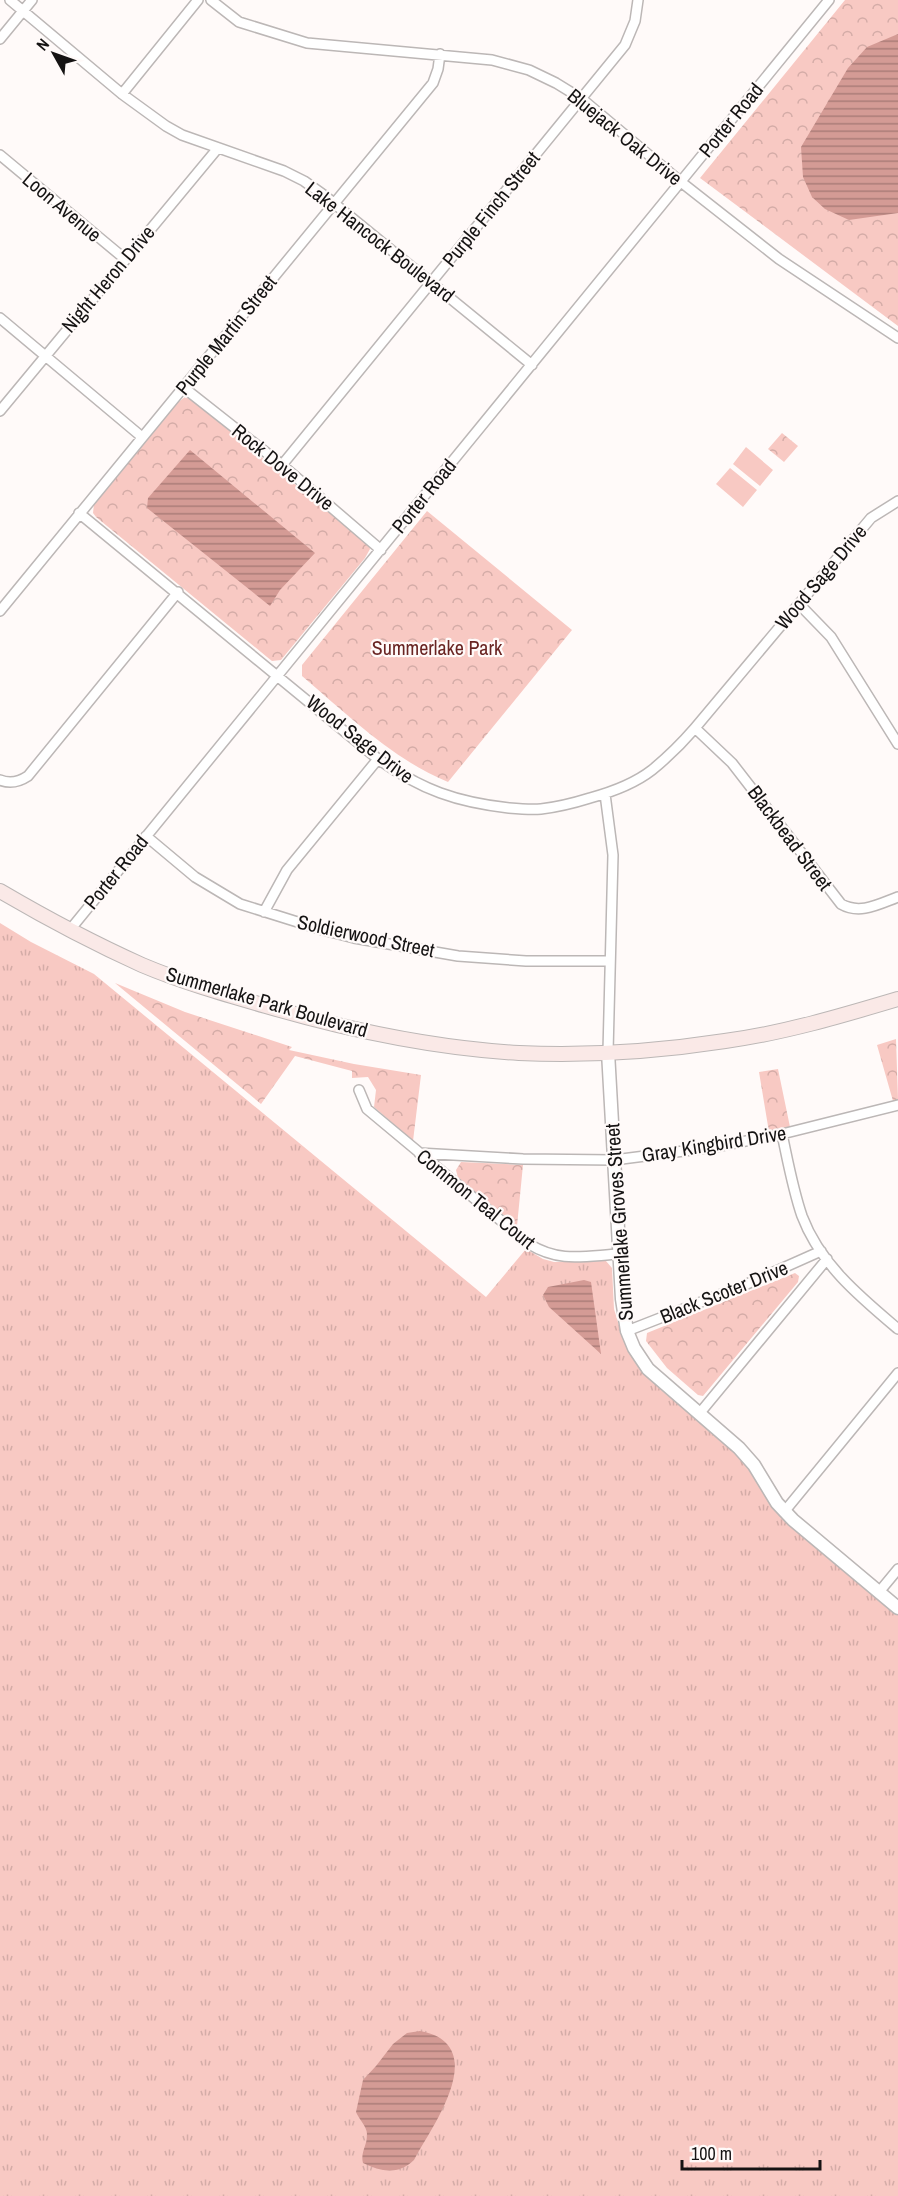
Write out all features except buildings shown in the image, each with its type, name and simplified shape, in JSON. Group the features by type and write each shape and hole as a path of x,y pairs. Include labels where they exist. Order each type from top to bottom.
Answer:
{"main road":[{"path":"0,891 69,931"},
{"name":"Summerlake Park Boulevard","path":"69,931 143,965 218,993 315,1021 378,1035 520,1053 608,1052 727,1041 807,1025 898,999"}],"street":[{"name":"Lake Hancock Boulevard","path":"10,0 122,94 174,131 284,171 304,181 334,202 532,365"},
{"path":"0,39 32,0"},
{"path":"122,94 198,0"},
{"name":"Bluejack Oak Drive","path":"211,0 239,22 307,43 492,60 529,70 556,83 582,99 681,182 779,259 898,338"},
{"name":"Purple Finch Street","path":"282,465 625,45 635,21 638,0"},
{"name":"Porter Road","path":"69,931 829,0"},
{"name":"Purple Martin Street","path":"0,610 433,83 440,54"},
{"name":"Night Heron Drive","path":"0,411 218,148"},
{"name":"Loon Avenue","path":"0,154 125,258"},
{"path":"0,318 142,437"},
{"name":"Rock Dove Drive","path":"183,387 282,465 381,550"},
{"name":"Wood Sage Drive","path":"80,513 278,674 378,759 406,778 428,789 483,805 539,810 604,794 627,785 651,770 678,747 871,518 898,501"},
{"path":"0,780 9,783 20,781 28,776 178,592"},
{"path":"799,604 831,637 898,744"},
{"name":"Blackbead Street","path":"695,728 732,763 841,904 849,909 864,909 898,897"},
{"path":"264,912 287,870 378,759"},
{"name":"Summerlake Groves Street","path":"604,794 613,855 608,1052 622,1307 627,1331 634,1348 648,1369 746,1455 784,1512 898,1608"},
{"name":"Soldierwood Street","path":"146,836 195,877 240,904 354,938 458,956 526,961 610,961"},
{"name":"Common Teal Court","path":"359,1090 368,1109 529,1244 542,1252 564,1257 619,1254"},
{"name":"Gray Kingbird Drive","path":"419,1153 523,1159 614,1160 715,1148 898,1105"},
{"path":"782,1134 796,1198 807,1226 824,1255 853,1290 898,1329"},
{"path":"699,1414 824,1255"},
{"name":"Black Scoter Drive","path":"627,1331 824,1255"},
{"path":"784,1512 898,1373"},
{"path":"879,1592 898,1569"}],"green space":[{"path":"845,0 898,0 898,326 700,178"},
{"path":"185,397 192,400 369,545 370,549 365,558 281,660 272,661 93,513 94,504 177,403"},
{"path":"782,433 798,446 784,462 768,449"},
{"path":"746,447 773,470 760,486 733,464"},
{"path":"730,468 757,490 743,507 716,484"},
{"name":"Summerlake Park","path":"427,511 572,630 448,782 389,749 302,676 302,665"},
{"path":"0,923 31,942 94,974 486,1297 526,1249 543,1259 554,1262 606,1261 612,1268 614,1309 621,1332 645,1374 661,1390 732,1448 746,1463 787,1523 898,1615 898,2196 0,2196"},
{"path":"115,983 185,1012 292,1047 289,1050 421,1075 413,1141 374,1107 376,1090 368,1077 352,1078 352,1071 295,1056 261,1104"},
{"path":"896,1039 898,1100 893,1101 877,1045"},
{"path":"778,1069 790,1127 769,1132 759,1072"},
{"path":"461,1162 523,1165 517,1226 458,1178 456,1170"},
{"path":"795,1273 799,1276 798,1282 703,1396 698,1395 667,1368 646,1341 647,1333"}],"shaded area":[{"path":"898,34 898,213 849,220 825,209 812,197 803,177 801,147 848,68 867,47"},
{"path":"190,450 315,553 280,590 270,606 147,508 148,498"},
{"path":"584,1280 591,1282 601,1354 549,1307 543,1295 548,1287"},
{"path":"420,2031 445,2042 453,2054 455,2068 452,2085 438,2118 414,2160 396,2170 376,2168 363,2163 362,2159 367,2131 356,2112 363,2080 393,2044 407,2033"}]}
